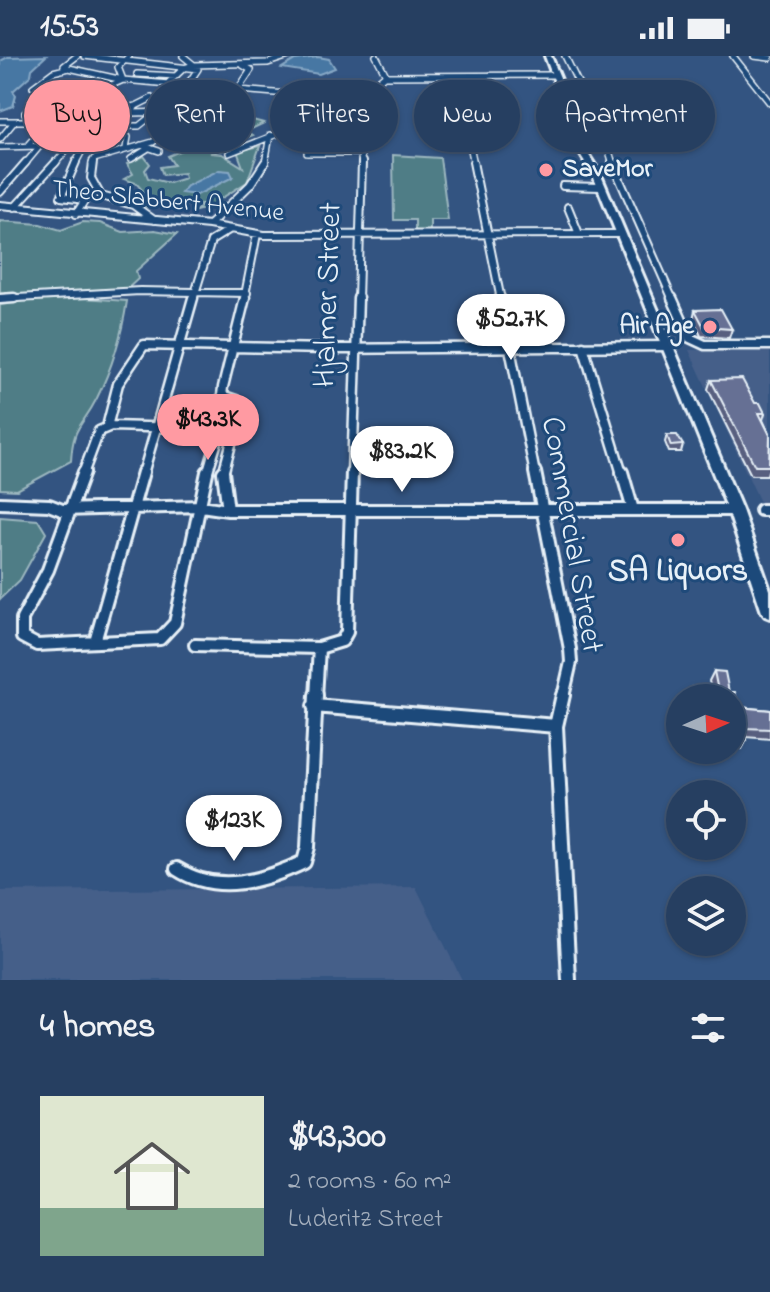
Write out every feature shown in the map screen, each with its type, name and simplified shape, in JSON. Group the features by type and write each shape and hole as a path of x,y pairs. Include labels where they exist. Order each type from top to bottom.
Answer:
{"main road":[{"path":"548,56 557,80"},
{"path":"579,152 599,185 667,346 735,510 770,612"}],"street":[{"path":"77,56 64,66 123,80"},
{"path":"84,56 184,68 239,60 281,59"},
{"path":"123,80 118,68 129,56"},
{"path":"183,56 198,66"},
{"path":"221,62 224,56"},
{"path":"239,60 262,63 289,56"},
{"path":"376,56 386,75 555,75"},
{"path":"565,56 577,80"},
{"path":"733,56 770,103"},
{"path":"754,56 770,58"},
{"path":"239,60 251,70"},
{"path":"244,80 251,70 262,63"},
{"path":"188,80 198,66"},
{"path":"42,80 53,72 69,68"},
{"path":"172,80 184,68"},
{"path":"137,74 176,76"},
{"name":"Hjalmer Street","path":"374,80 386,75"},
{"path":"130,107 146,104"},
{"path":"130,117 136,106"},
{"path":"132,113 146,113"},
{"path":"0,121 24,122"},
{"path":"0,139 14,122"},
{"path":"229,153 270,135"},
{"path":"209,225 239,198 266,165 270,135"},
{"path":"0,147 24,146"},
{"path":"130,148 144,147"},
{"path":"131,159 144,147"},
{"path":"0,192 35,152"},
{"path":"15,207 44,180 65,152"},
{"path":"76,214 86,203 62,199 80,152"},
{"path":"89,152 94,159"},
{"path":"114,152 94,159 89,170 92,182 101,197 133,205 155,221"},
{"name":"Commercial Street","path":"471,152 570,649 571,662 556,726 569,980"},
{"path":"609,152 617,179 690,338 696,343 770,345"},
{"path":"307,153 359,153"},
{"name":"Hjalmer Street","path":"319,648 336,644 347,632 362,160 359,153"},
{"path":"69,183 92,182"},
{"path":"563,186 599,185"},
{"name":"Theo Slabbert Avenue","path":"0,205 209,225 257,234 620,234"},
{"path":"568,207 579,234"},
{"path":"95,642 194,290 209,244 229,230"},
{"path":"217,429 111,426 96,435 48,570 22,619 22,637 37,645 160,639 175,623 205,480 217,441 257,234"},
{"path":"0,299 194,290 247,293"},
{"path":"111,426 108,423 114,396 135,354 144,345 356,348 667,346"},
{"path":"583,346 633,510"},
{"path":"224,396 236,400 240,411 221,488 228,510"},
{"path":"217,441 229,453"},
{"path":"0,503 23,502 70,510 201,506 228,510 735,510"},
{"path":"177,869 188,879 235,882 289,869 304,862 308,847 319,648 195,645"},
{"path":"314,706 556,726"}],"shaded area":[{"path":"46,56 13,91 16,95 13,106 0,111 0,61 8,57"},
{"path":"329,59 335,68 319,74 282,68 295,60"},
{"path":"219,170 230,171 233,177 197,195 181,193 187,186"},
{"path":"689,350 770,350 770,502 760,502"},
{"path":"416,887 462,980 0,980 0,891"}],"green space":[{"path":"260,146 247,182 219,200 220,205 196,211 203,204 147,207 134,200 145,193 136,183 124,179 133,174 127,164 144,156 150,164 145,170 148,178 169,183 185,178 184,173 163,175 160,167 174,165 168,156 178,152 214,152 210,153 222,154 243,167 237,152 254,152 254,147"},
{"path":"393,155 440,158 448,220 430,220 430,232 415,232 415,220 394,220"},
{"path":"0,221 40,224 61,230 83,222 100,223 123,232 155,230 177,234 136,271 138,279 126,290 0,297"},
{"path":"54,296 127,301 119,338 102,387 76,433 71,461 17,490 0,489 0,305"},
{"path":"0,517 38,520 46,533 20,580 0,599"}],"building":[{"path":"721,309 732,329 704,327 695,310"},
{"path":"742,379 755,403 760,403 765,413 759,413 770,435 770,466 755,466 711,380"},
{"path":"667,435 677,435 683,445 671,446"},
{"path":"714,671 725,672 727,684 717,684"},
{"path":"746,708 770,710 770,729 746,728"}],"place":[{"name":"SaveMor","path":"546,170"},
{"name":"Air Age","path":"710,327"},
{"name":"SA Liquors","path":"678,540"}]}
